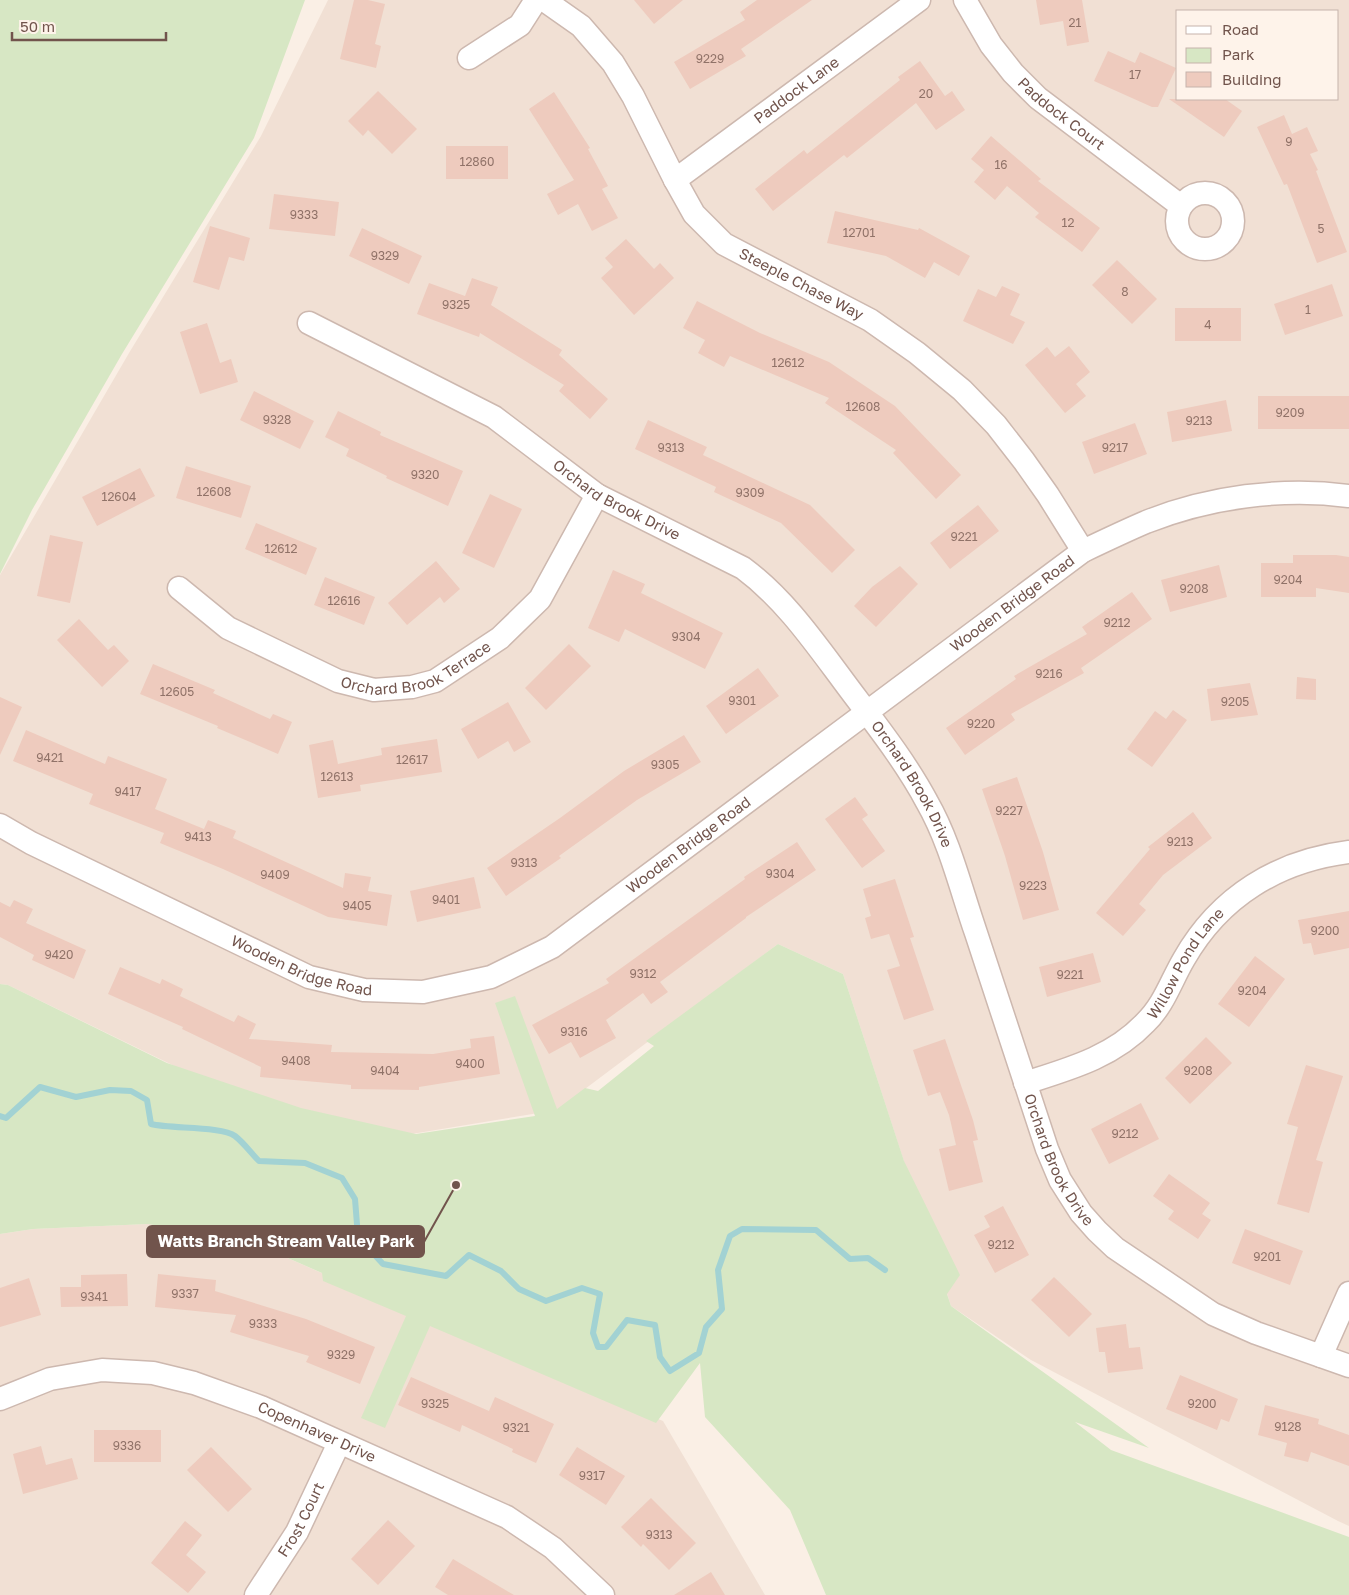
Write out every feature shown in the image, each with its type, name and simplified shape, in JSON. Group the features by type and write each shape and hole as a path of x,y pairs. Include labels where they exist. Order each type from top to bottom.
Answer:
{"street":[{"path":"469,58 520,24 536,0"},
{"name":"Steeple Chase Way","path":"544,0 581,26 613,63 633,96 694,214 724,244 870,320 917,353 962,390 996,425 1024,461 1083,551"},
{"name":"Paddock Lane","path":"675,180 919,0"},
{"name":"Paddock Court","path":"965,0 991,45 1013,73 1038,98 1181,206"},
{"name":"Orchard Brook Drive","path":"309,323 494,417 597,495 724,557 743,568 761,582 800,622 913,777 928,804 942,834 1047,1149 1060,1180 1081,1213 1115,1248 1214,1314 1256,1333 1349,1366"},
{"name":"Wooden Bridge Road","path":"0,826 31,843 309,977 364,990 423,992 491,977 552,947 868,714 1083,551 1146,522 1181,510 1232,498 1283,493 1330,493 1349,496"},
{"name":"Orchard Brook Terrace","path":"179,588 228,628 338,681 374,690 412,687 435,681 500,638 540,599 597,495"},
{"name":"Willow Pond Lane","path":"1025,1083 1101,1056 1124,1043 1146,1023 1163,1002 1184,958 1210,921 1238,896 1271,875 1297,864 1326,855 1349,852"},
{"path":"1321,1356 1349,1293"},
{"name":"Copenhaver Drive","path":"0,1399 50,1379 102,1370 153,1373 194,1383 261,1407 507,1517 553,1548 603,1595"},
{"name":"Frost Court","path":"256,1595 297,1532 340,1443"}],"shaded area":[{"path":"328,0 1349,0 1349,1526 1031,1360 951,1306 843,974 778,944 557,1110 339,1146 8,985 0,984 0,575 129,353 261,136"},
{"path":"148,1224 251,1242 663,1421 765,1595 0,1595 0,1234 33,1229"}],"green space":[{"path":"0,0 305,0 254,138 122,354 32,510 0,574"},
{"path":"778,944 843,974 904,1161 960,1275 947,1294 951,1306 1149,1448 1075,1422 1111,1450 1349,1537 1349,1595 826,1595 790,1510 705,1417 700,1363 656,1423 430,1326 385,1428 361,1418 406,1316 323,1281 322,1273 251,1242 148,1224 33,1229 0,1234 0,984 8,985 167,1063 301,1108 416,1134 535,1116 495,1003 515,996 557,1109 585,1088 598,1091 654,1046 646,1041"}],"building":[{"path":"354,0 368,0 385,4 375,44 381,46 376,68 340,59"},
{"path":"634,0 683,0 654,24"},
{"path":"757,0 812,0 741,49 746,56 690,89 674,62 745,20 740,12"},
{"path":"1036,0 1082,0 1089,42 1067,46 1063,21 1040,25"},
{"path":"1108,51 1135,63 1140,52 1176,68 1158,107 1152,107 1094,81"},
{"path":"920,61 945,96 952,91 965,110 936,130 916,103 847,158 844,155 773,211 755,189 804,150 807,154 900,80 898,77"},
{"path":"378,91 417,129 392,154 368,130 363,136 348,121"},
{"path":"554,92 590,148 588,149 608,186 602,189 618,218 592,231 578,204 558,215 547,194 574,180 529,109"},
{"path":"1169,99 1226,100 1242,111 1224,137"},
{"path":"1284,115 1292,134 1307,127 1318,151 1310,154 1318,170 1316,171 1347,252 1317,263 1287,184 1284,185 1257,127"},
{"path":"991,136 1041,179 1038,181 1100,228 1082,252 1035,217 1039,213 1007,186 995,200 974,182 984,170 971,159"},
{"path":"446,146 508,146 508,179 446,179"},
{"path":"274,194 339,202 335,236 269,229"},
{"path":"835,211 918,230 919,228 970,256 959,276 934,262 925,278 886,256 827,243"},
{"path":"210,226 250,238 244,261 229,257 219,290 193,282"},
{"path":"362,228 422,256 409,284 349,256"},
{"path":"626,239 654,269 660,263 674,278 634,315 601,278 613,267 605,258"},
{"path":"1117,260 1157,299 1132,324 1092,285"},
{"path":"472,278 498,287 491,305 562,350 559,355 608,399 590,419 559,391 564,385 480,333 479,337 417,314 429,283 465,296"},
{"path":"1332,284 1343,316 1285,335 1274,304"},
{"path":"1002,286 1020,294 1010,315 1025,322 1013,344 963,321 978,289 996,297"},
{"path":"697,301 760,333 829,362 895,406 961,475 936,499 893,453 896,450 825,403 829,398 730,356 724,367 698,353 705,340 683,328"},
{"path":"1175,308 1241,308 1241,341 1175,341"},
{"path":"207,323 220,363 231,359 238,382 200,394 180,332"},
{"path":"1069,346 1090,372 1076,384 1086,396 1065,413 1025,365 1047,347 1055,357"},
{"path":"254,391 314,421 300,449 240,420"},
{"path":"1258,396 1349,396 1349,429 1258,429"},
{"path":"1226,400 1232,431 1172,442 1167,412"},
{"path":"338,411 381,432 380,435 463,471 448,506 386,478 387,476 346,456 349,449 325,437"},
{"path":"648,420 707,447 703,455 810,505 855,550 832,573 781,523 714,492 716,487 635,449"},
{"path":"1135,423 1147,454 1094,474 1082,442"},
{"path":"186,466 251,486 241,518 176,498"},
{"path":"140,468 155,496 97,526 82,497"},
{"path":"490,494 522,509 494,568 462,553"},
{"path":"978,505 999,531 950,569 930,543"},
{"path":"256,523 317,548 306,575 245,549"},
{"path":"50,535 83,542 70,603 37,596"},
{"path":"1293,555 1336,555 1349,557 1349,593 1316,588 1316,597 1261,597 1261,563 1293,563"},
{"path":"436,561 460,589 444,603 440,597 407,625 388,603"},
{"path":"1219,565 1227,597 1170,612 1161,580"},
{"path":"900,566 918,584 876,627 854,606 872,587"},
{"path":"613,570 645,584 641,593 723,633 705,669 625,629 619,642 588,628"},
{"path":"325,577 375,597 364,625 314,605"},
{"path":"1132,592 1152,619 1081,668 1084,673 1011,714 1015,720 965,755 946,728 1016,679 1014,676 1087,634 1082,627"},
{"path":"79,619 108,650 114,645 129,661 102,687 57,640"},
{"path":"569,644 591,666 546,710 525,688"},
{"path":"153,664 215,690 213,693 270,719 273,714 292,722 278,754 217,728 218,726 140,694"},
{"path":"758,668 779,696 726,734 706,706"},
{"path":"1297,677 1316,679 1316,700 1296,699"},
{"path":"1250,683 1258,715 1211,721 1207,689"},
{"path":"0,697 22,707 0,755"},
{"path":"508,702 531,742 514,752 508,741 478,759 461,729"},
{"path":"1173,710 1187,720 1152,767 1127,749 1155,711 1166,719"},
{"path":"26,730 105,764 108,756 167,779 155,809 204,829 208,820 236,831 233,838 343,888 345,873 371,877 368,891 392,895 387,926 328,917 223,869 160,843 164,833 89,804 93,794 13,761"},
{"path":"684,735 701,762 637,800 559,856 561,858 506,896 487,868 624,771"},
{"path":"437,739 442,772 360,785 361,791 318,798 309,745 333,740 338,764 382,755 381,748"},
{"path":"1017,777 1043,852 1059,910 1023,920 1005,856 982,789"},
{"path":"855,797 868,815 862,819 885,851 862,868 825,819"},
{"path":"1193,812 1212,838 1163,875 1139,904 1146,910 1123,936 1096,913 1150,849 1148,847"},
{"path":"797,842 816,870 746,917 660,982 668,992 651,1004 643,993 606,1020 616,1038 580,1058 571,1042 549,1054 532,1025 609,983 606,979 745,879 744,877"},
{"path":"474,877 481,908 417,922 410,891"},
{"path":"895,879 914,937 910,938 934,1010 904,1020 887,970 900,966 889,934 871,939 865,918 871,916 863,889"},
{"path":"14,900 33,909 26,923 86,950 74,979 32,960 34,955 0,937 0,902 10,907"},
{"path":"1349,911 1349,948 1314,955 1311,943 1303,944 1298,920"},
{"path":"1093,953 1101,982 1047,997 1039,967"},
{"path":"1255,956 1285,979 1249,1027 1218,1004"},
{"path":"120,967 160,984 162,979 183,989 180,996 234,1022 238,1015 256,1024 249,1039 332,1045 331,1052 433,1054 471,1048 470,1039 494,1036 500,1074 419,1087 419,1090 351,1089 351,1085 260,1077 261,1067 182,1029 183,1027 108,994"},
{"path":"1206,1037 1232,1063 1190,1104 1165,1078"},
{"path":"945,1039 973,1120 978,1140 973,1141 983,1182 949,1191 939,1149 956,1145 949,1115 940,1092 928,1096 913,1050"},
{"path":"1306,1065 1343,1076 1316,1160 1323,1162 1309,1213 1277,1204 1298,1127 1287,1124"},
{"path":"1141,1103 1159,1139 1109,1164 1091,1129"},
{"path":"1169,1174 1210,1203 1202,1214 1211,1220 1198,1239 1168,1219 1174,1211 1153,1196"},
{"path":"1003,1206 1029,1255 995,1273 974,1235 990,1227 984,1216"},
{"path":"1245,1229 1303,1251 1290,1285 1232,1263"},
{"path":"127,1274 128,1306 61,1307 60,1287 81,1287 81,1275"},
{"path":"158,1274 216,1280 215,1291 306,1319 375,1347 360,1384 306,1362 309,1356 230,1332 236,1315 155,1307"},
{"path":"1054,1277 1092,1314 1069,1337 1031,1300"},
{"path":"29,1278 41,1315 0,1327 0,1288"},
{"path":"1126,1324 1129,1348 1140,1347 1143,1369 1108,1373 1105,1352 1099,1352 1096,1328"},
{"path":"1180,1375 1238,1399 1229,1422 1221,1419 1217,1430 1166,1409"},
{"path":"411,1377 489,1411 495,1397 554,1424 536,1463 512,1452 513,1449 462,1425 460,1432 398,1405"},
{"path":"1265,1405 1319,1419 1318,1424 1349,1435 1349,1466 1311,1452 1308,1462 1284,1456 1287,1443 1258,1435"},
{"path":"94,1430 161,1430 161,1462 94,1462"},
{"path":"41,1446 46,1465 72,1458 78,1479 23,1494 13,1454"},
{"path":"211,1447 252,1489 228,1512 187,1470"},
{"path":"577,1447 625,1476 606,1505 559,1475"},
{"path":"651,1498 696,1543 669,1570 643,1544 641,1547 621,1527"},
{"path":"388,1520 415,1546 378,1585 351,1559"},
{"path":"185,1521 202,1535 186,1555 206,1572 188,1593 151,1563"},
{"path":"453,1559 514,1595 448,1595 435,1587"},
{"path":"711,1572 725,1595 674,1595"}],"waterway":[{"path":"0,1116 6,1118 40,1087 76,1097 110,1090 131,1091 147,1100 151,1124 208,1129 228,1133 235,1136 259,1161 305,1163 342,1178 355,1199 358,1237 383,1264 446,1276 469,1255 501,1271 519,1289 546,1301 582,1288 600,1294 593,1333 598,1347 606,1347 627,1320 655,1325 660,1357 670,1371 699,1353 706,1327 722,1309 718,1270 730,1236 742,1229 816,1230 850,1259 868,1258 885,1270"}],"place":[{"name":"Watts Branch Stream Valley Park","path":"456,1185"}]}
